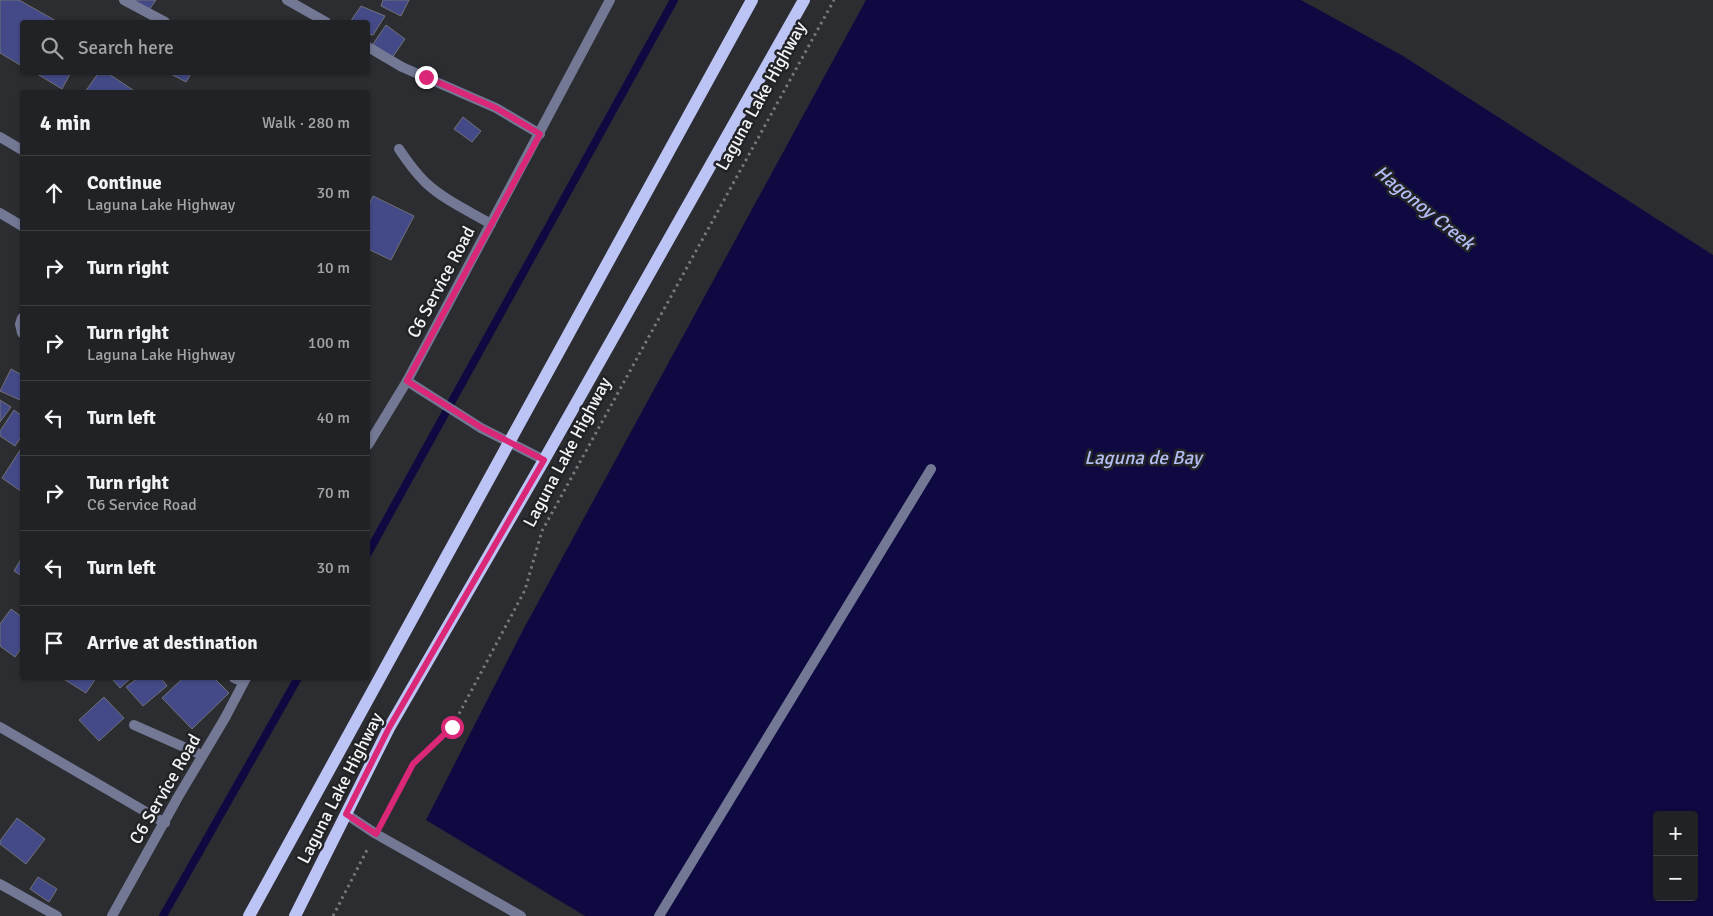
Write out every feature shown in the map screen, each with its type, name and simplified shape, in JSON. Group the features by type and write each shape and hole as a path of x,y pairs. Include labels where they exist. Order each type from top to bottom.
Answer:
{"main road":[{"name":"Laguna Lake Highway","path":"248,916 752,0"},
{"name":"Laguna Lake Highway","path":"296,916 389,728 544,460 804,0"}],"street":[{"path":"124,0 162,20"},
{"path":"287,0 322,20"},
{"name":"C6 Service Road","path":"370,442 407,381 610,0"},
{"path":"370,48 402,67 496,108 540,134"},
{"path":"0,137 20,149"},
{"path":"399,149 414,171 426,183 491,224"},
{"path":"0,213 20,225"},
{"path":"407,381 482,428 544,460"},
{"path":"659,916 932,469"},
{"name":"C6 Service Road","path":"112,916 202,755 225,718 241,680"},
{"path":"134,725 202,755"},
{"path":"0,727 165,823"},
{"path":"346,814 376,834 521,916"},
{"path":"0,884 57,916"}],"path":[{"name":"Laguna Lake Highway","path":"332,916 413,764 452,727 525,590 542,531 834,0"}],"water":[{"name":"Laguna de Bay","path":"866,0 1301,0 1403,56 1713,255 1713,916 585,916 426,820 523,630"}],"building":[{"path":"0,0 19,0 54,20 20,20 20,65 0,53"},
{"path":"134,0 156,0 149,10"},
{"path":"383,0 409,0 401,16 381,6"},
{"path":"361,6 385,16 373,35 370,34 370,20 351,20"},
{"path":"386,25 405,39 392,58 373,44"},
{"path":"39,75 69,75 62,89"},
{"path":"97,75 110,75 133,90 86,90"},
{"path":"173,75 190,75 186,82"},
{"path":"463,117 481,131 472,142 454,129"},
{"path":"373,196 414,216 391,260 370,250 370,203"},
{"path":"11,369 20,374 20,400 0,391"},
{"path":"0,400 11,407 0,422"},
{"path":"14,410 20,414 20,439 15,446 0,436 0,431"},
{"path":"20,450 20,491 2,478"},
{"path":"20,560 20,575 14,571"},
{"path":"11,609 20,616 20,650 15,657 0,646 0,624"},
{"path":"65,680 95,680 86,693"},
{"path":"113,680 129,680 120,688"},
{"path":"135,680 162,680 167,686 143,706 126,687"},
{"path":"181,680 216,680 229,693 192,729 162,698"},
{"path":"104,697 124,718 99,741 79,720"},
{"path":"17,818 45,839 26,864 0,844 0,841"},
{"path":"38,877 57,889 49,902 30,889"}],"waterway":[{"path":"370,549 674,0"},
{"path":"163,916 297,680"}],"route":[{"path":"426,77 496,108 540,134 407,381 482,428 544,460 389,728 346,814 376,834 413,764 452,727"}],"water label":[{"name":"Hagonoy Creek","path":"1425,207"}]}
